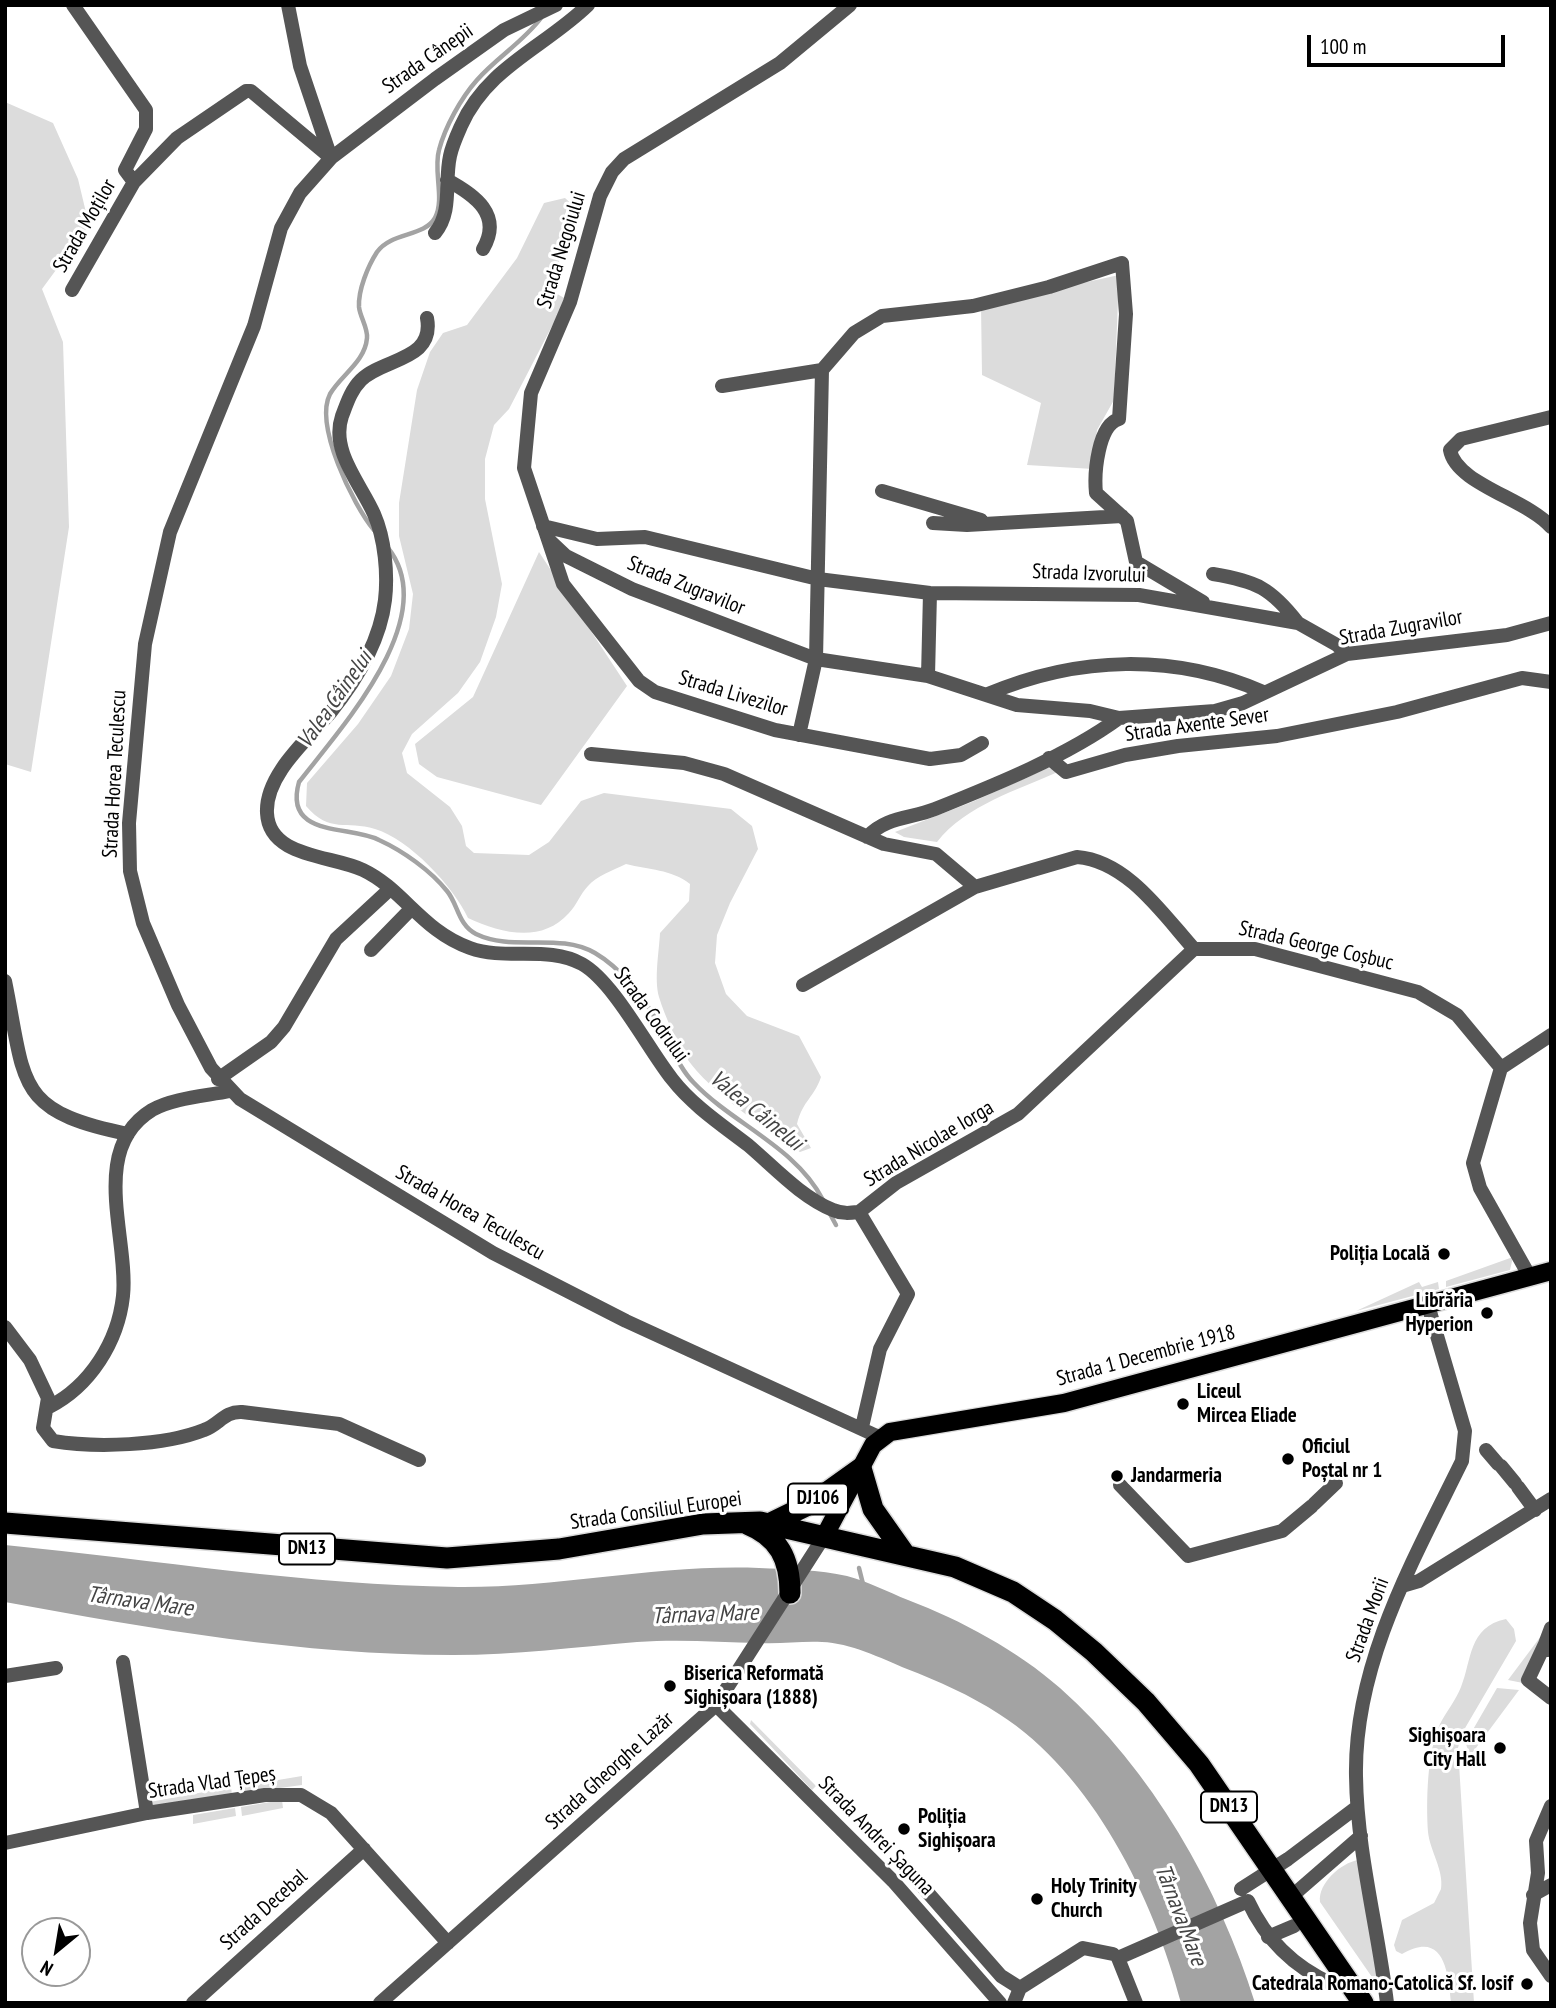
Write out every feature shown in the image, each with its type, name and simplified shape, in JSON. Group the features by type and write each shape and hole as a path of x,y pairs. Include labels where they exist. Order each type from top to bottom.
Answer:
{"highway":[{"name":"DJ106","path":"771,1523 812,1503 861,1468 873,1509 904,1553"},
{"name":"Strada Consiliul Europei","path":"5,1523 447,1558 559,1549 703,1524 742,1521 771,1523 955,1567 1004,1587 1055,1620 1094,1652 1146,1702 1181,1742 1273,1869 1363,2003"},
{"path":"742,1521 765,1533 784,1554 790,1593"}],"main road":[{"name":"Strada 1 Decembrie 1918","path":"879,1437 905,1428 1074,1400 1551,1271"},
{"name":"DJ106","path":"825,1535 879,1437"}],"street":[{"name":"Strada Moților","path":"73,5 146,110 146,129 125,170 134,182"},
{"path":"288,5 297,55 331,158"},
{"name":"Strada Cânepii","path":"331,158 435,79 528,17 556,5"},
{"path":"435,233 446,216 447,180 453,146 478,93 510,63 565,28 588,5"},
{"name":"Strada Negoiului","path":"545,533 524,468 531,393 570,302 600,196 612,172 624,159 780,63 850,5"},
{"name":"Strada Moților","path":"72,290 134,182 177,138 211,113 251,91 331,158"},
{"name":"Strada Horea Teculescu","path":"331,158 300,193 281,228 254,326 170,532 145,644 129,823 134,895 178,1005 218,1079 230,1091 494,1254 626,1321 879,1437"},
{"path":"447,180 477,199 485,208 491,229 483,249"},
{"path":"800,735 816,659 822,370 853,334 882,316 973,306 1049,287 1122,262 1126,314 1119,419 1111,421 1103,432 1095,484 1102,501 1123,516 1136,562 1217,608"},
{"name":"Strada Codrului","path":"427,318 429,329 419,349 407,358 375,370 362,379 352,391 341,420 341,449 376,517 384,556 385,600 369,653 337,703 275,782 266,808 272,831 287,846 364,870 390,889 410,910 450,939 471,948 492,954 565,957 581,963 607,988 683,1092 802,1190 832,1210 859,1212"},
{"path":"722,386 822,370"},
{"path":"1551,417 1461,439 1450,450 1452,460 1461,470 1524,505 1551,527"},
{"path":"882,491 988,523"},
{"path":"933,523 967,525 1123,516"},
{"name":"Strada Izvorului","path":"545,533 597,539 645,537 818,579 930,593 1053,592 1139,595 1298,623 1337,645 1347,654"},
{"name":"Strada Zugravilor","path":"545,533 566,556 632,589 816,659 928,676 1017,705 1090,711 1119,718 1215,711 1243,703 1347,654 1507,635 1551,623"},
{"name":"Strada Livezilor","path":"545,533 563,584 648,688 775,730 930,759 961,755 982,743"},
{"path":"1213,574 1258,584 1283,603 1298,623"},
{"path":"928,676 930,593"},
{"path":"988,694 1030,677 1120,662 1195,668 1264,692"},
{"name":"Strada Axente Sever","path":"1049,758 1066,772 1125,755 1178,746 1277,736 1384,714 1522,678 1551,682"},
{"name":"Strada Zugravilor","path":"1049,758 1119,718"},
{"path":"591,754 684,763 705,768 884,844 936,854 975,887"},
{"path":"867,837 889,820 932,810 1049,758"},
{"path":"803,985 975,887 1077,857 1105,862 1124,876 1194,948"},
{"path":"218,1079 271,1042 284,1027 336,939 390,889"},
{"path":"371,950 410,910"},
{"name":"Strada George Coșbuc","path":"1194,948 1255,949 1418,992 1440,1002 1457,1015 1501,1068"},
{"name":"Strada Nicolae Iorga","path":"862,1427 880,1349 908,1294 859,1212 896,1183 1018,1114 1194,948"},
{"path":"5,981 23,1069 41,1102 65,1118 128,1133"},
{"path":"1530,1276 1480,1188 1474,1163 1501,1068 1551,1035"},
{"path":"49,1407 69,1396 87,1380 112,1338 121,1310 123,1277 117,1176 119,1157 128,1133 158,1108 230,1091"},
{"path":"1428,1305 1465,1431 1484,1446 1535,1510"},
{"path":"5,1327 30,1360 49,1407 43,1428 53,1441 147,1443 205,1430 227,1414 242,1412 339,1424 419,1460"},
{"name":"Strada Morii","path":"1387,2003 1357,1807 1356,1758 1363,1703 1377,1651 1402,1586 1462,1461 1465,1431"},
{"path":"1121,1485 1188,1556 1282,1531 1336,1483"},
{"path":"1402,1586 1419,1581 1551,1499"},
{"name":"Strada Gheorghe Lazăr","path":"380,2003 716,1705 825,1535"},
{"path":"1551,1628 1548,1649 1528,1680 1551,1698"},
{"path":"123,1662 147,1813"},
{"path":"5,1676 56,1668"},
{"name":"Strada Andrei Șaguna","path":"716,1705 892,1881 1000,2003"},
{"name":"Strada Vlad Țepeș","path":"5,1843 147,1813 265,1795 301,1795 324,1806 448,1942"},
{"path":"1549,1970 1533,1950 1530,1936 1533,1895 1538,1873 1536,1841 1551,1806"},
{"path":"1014,2003 1020,1988 1083,1948 1115,1956 1244,1895 1273,1869 1357,1807"},
{"path":"1292,1896 1361,1836"},
{"name":"Strada Decebal","path":"193,2003 364,1849"},
{"name":"Strada Andrei Șaguna","path":"907,1868 1001,1976 1020,1988"},
{"path":"1533,1895 1551,1885"},
{"path":"1244,1895 1268,1937 1314,1976 1332,1984"},
{"path":"1268,1937 1294,1926"},
{"path":"1115,1956 1136,2003"}],"shaded area":[{"path":"5,102 53,123 78,179 89,225 42,289 63,342 69,527 31,772 5,764"},
{"path":"565,198 577,209 579,223 552,275 552,291 566,299 509,409 494,425 485,459 485,499 502,584 496,617 480,662 458,693 412,734 402,753 407,773 450,807 462,826 466,846 474,853 529,855 549,842 581,801 604,793 731,809 752,826 758,849 717,935 715,963 726,994 747,1016 799,1036 821,1077 802,1109 797,1124 811,1148 800,1152 740,1110 697,1072 684,1053 665,1013 657,982 660,933 689,901 690,884 683,879 626,864 591,882 572,910 558,923 533,932 507,931 468,918 452,892 429,866 416,853 388,834 365,827 331,823 315,815 306,806 307,783 358,724 391,676 409,629 413,594 399,536 399,503 417,390 430,352 443,333 467,325 517,258 544,203"},
{"path":"1119,275 1114,400 1097,430 1093,469 1027,465 1041,403 982,375 981,305"},
{"path":"539,552 627,686 541,805 437,777 419,764 415,744 473,697"},
{"path":"1048,768 1060,771 978,808 949,829 937,842 904,837 895,832 972,802"},
{"path":"1513,1257 1510,1270 1446,1287 1446,1281"},
{"path":"1419,1282 1422,1287 1438,1282 1439,1289 1356,1311"},
{"path":"1506,1619 1514,1629 1516,1641 1461,1735 1458,1748 1474,2003 1451,2003 1445,1967 1435,1951 1427,1947 1416,1948 1402,1954 1396,1951 1394,1945 1402,1920 1434,1903 1441,1889 1441,1875 1429,1839 1427,1820 1428,1777 1436,1735 1461,1687 1478,1637 1484,1629"},
{"path":"1541,1636 1523,1683 1508,1680"},
{"path":"1497,1688 1519,1690 1470,1756 1464,1738 1468,1732 1471,1733"},
{"path":"751,1720 816,1786 812,1790 750,1724"},
{"path":"302,1776 302,1785 243,1793 242,1786"},
{"path":"231,1787 232,1795 155,1809 150,1802"},
{"path":"282,1800 283,1808 242,1816 241,1807"},
{"path":"235,1808 236,1816 193,1824 193,1815"},
{"path":"1358,1860 1383,1993 1320,1902 1323,1888 1332,1875 1345,1865"}],"water":[{"name":"Târnava Mare","path":"5,1545 288,1577 401,1585 458,1587 534,1584 684,1569 721,1568 815,1571 862,1581 948,1617 1007,1649 1044,1674 1093,1720 1153,1793 1202,1874 1222,1916 1255,2003 1181,2003 1154,1922 1136,1881 1115,1842 1063,1769 1032,1739 988,1707 942,1684 865,1652 822,1642 668,1641 476,1655 397,1654 228,1639 5,1602"}],"waterway":[{"name":"Valea Câinelui","path":"374,530 356,503 338,464 331,444 326,408 330,394 365,347 367,334 359,307 364,278 383,246 423,229 435,218 439,202 439,150 454,113 477,80 541,18"},
{"name":"Valea Câinelui","path":"388,548 402,576 403,606 395,638 380,671 360,703 299,782 297,800 301,813 322,826 367,835 407,855 440,883 451,896 465,925 476,934 505,942 566,944 581,947 606,960 643,999 689,1078 710,1098 781,1150 811,1181 823,1200"},
{"name":"Valea Câinelui","path":"830,1214 836,1225"},
{"name":"Valea Câinelui","path":"859,1568 864,1588"}],"place":[{"name":"Poliția Locală","path":"1444,1254"},
{"name":"Librăria Hyperion","path":"1487,1313"},
{"name":"Liceul Mircea Eliade","path":"1183,1404"},
{"name":"Oficiul Poștal nr 1","path":"1288,1459"},
{"name":"Jandarmeria","path":"1117,1476"},
{"name":"Biserica Reformată Sighișoara (1888)","path":"670,1686"},
{"name":"Sighișoara City Hall","path":"1500,1748"},
{"name":"Poliția Sighișoara","path":"904,1829"},
{"name":"Holy Trinity Church","path":"1037,1899"},
{"name":"Catedrala Romano-Catolică Sf. Iosif","path":"1527,1984"}]}
